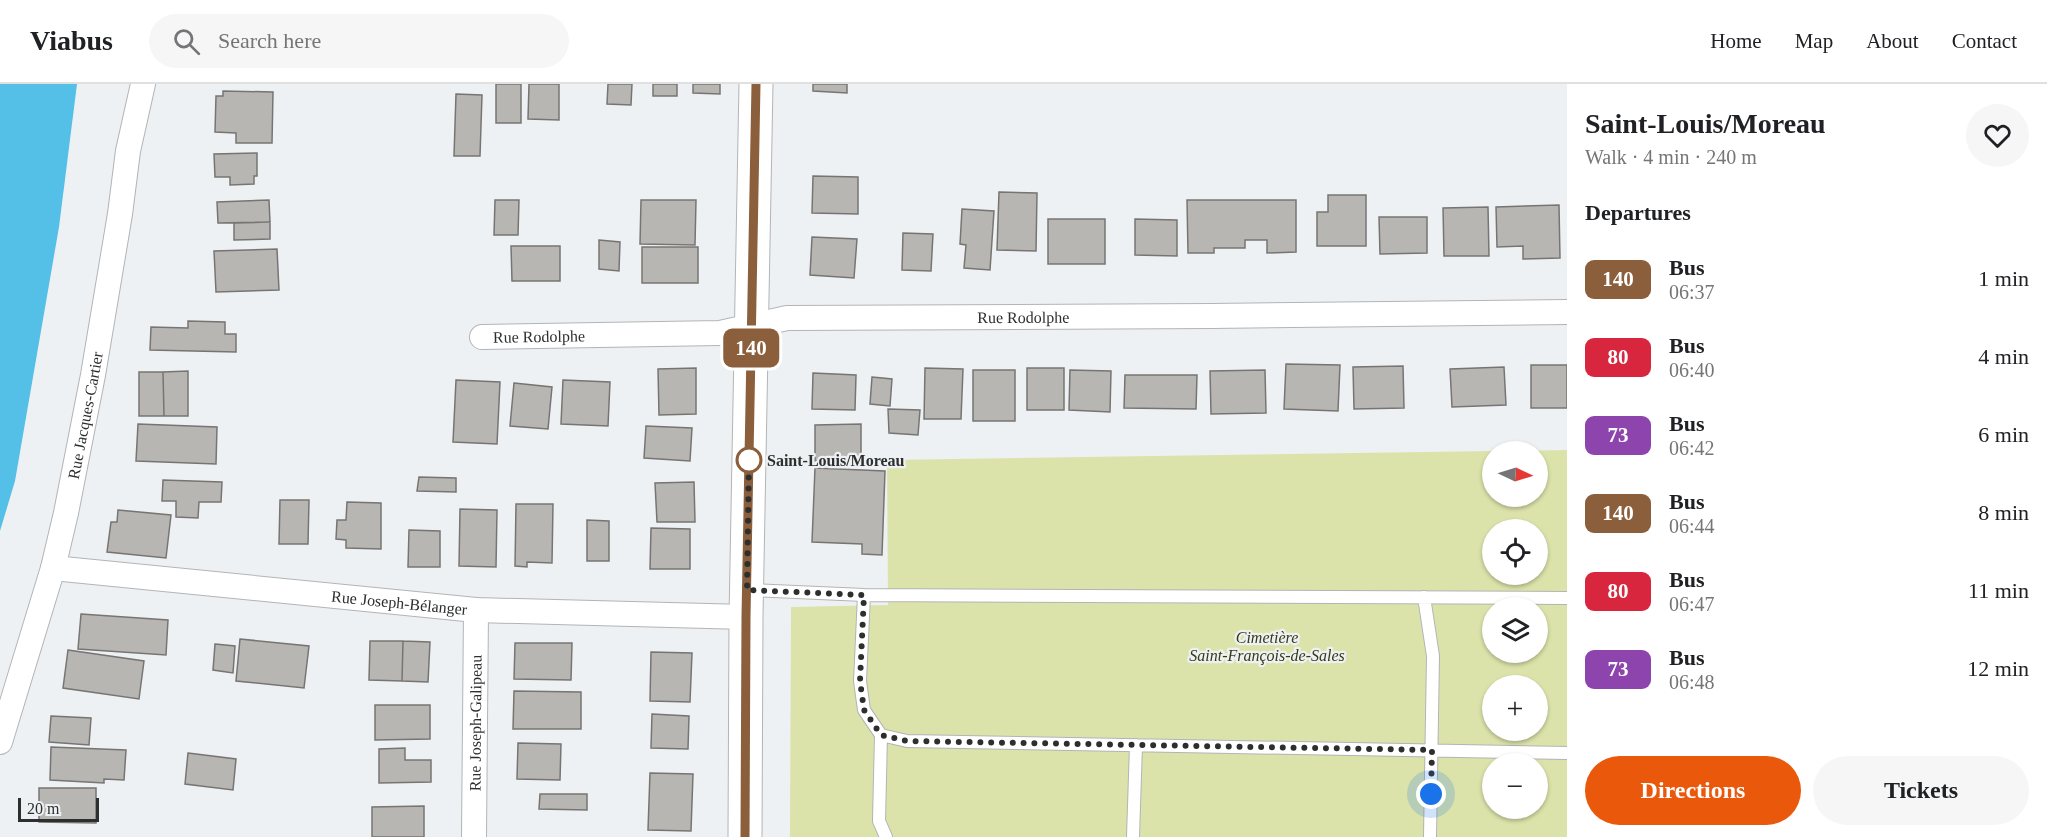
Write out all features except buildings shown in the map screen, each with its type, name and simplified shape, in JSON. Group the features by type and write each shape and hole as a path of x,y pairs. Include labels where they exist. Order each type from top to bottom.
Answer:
{"main road":[{"path":"745,837 746,604 756,84"}],"street":[{"name":"Rue Jacques-Cartier","path":"0,742 53,567 93,375 120,214 128,151 143,84"},
{"name":"Rue Rodolphe","path":"482,337 720,333 787,318 1567,312"},
{"name":"Rue Joseph-Bélanger","path":"53,567 476,610 746,604"},
{"name":"Rue Joseph-Galipeau","path":"474,837 476,610"}],"lane":[{"path":"746,604 864,595 1567,598"},
{"path":"864,595 860,681 864,710 881,735 879,821 886,837"},
{"path":"1424,597 1433,656 1430,837"},
{"path":"881,735 907,741 1567,753"},
{"path":"1133,837 1136,745"}],"green space":[{"name":"Cimetière Saint-François-de-Sales","path":"1548,450 1567,450 1567,837 790,837 791,607 888,605 887,460 1482,451 1482,507 1548,507"}],"water":[{"path":"0,84 77,84 59,227 15,481 0,531"}],"bus line":[{"name":"140","path":"745,837 746,617 756,84"}],"place":[{"name":"Saint-Louis/Moreau","path":"749,460"}],"route":[{"path":"749,460 749,458 747,590 864,595 860,681 864,710 881,735 907,741 1432,750 1431,794"}]}
